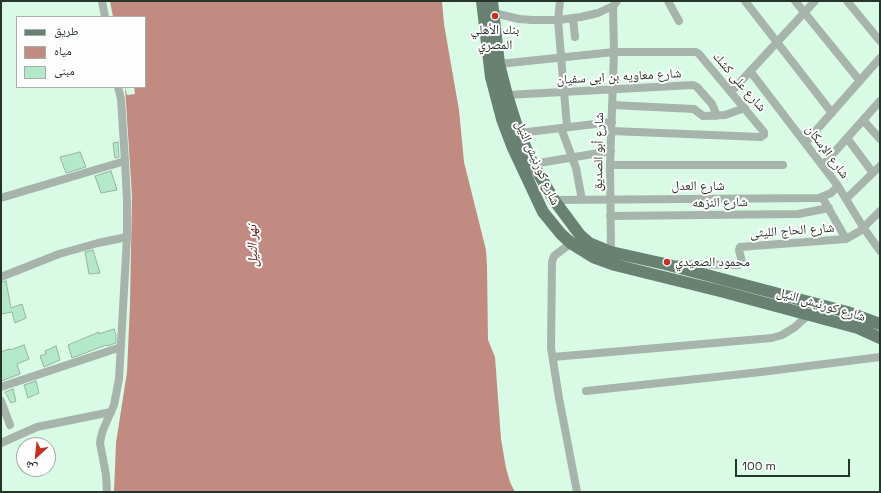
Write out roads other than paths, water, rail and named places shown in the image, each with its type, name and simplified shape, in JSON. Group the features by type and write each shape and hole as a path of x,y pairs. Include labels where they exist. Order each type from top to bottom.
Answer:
{"main road":[{"name":"شارع كورنيش النيل","path":"482,1 491,77 505,126 543,212 561,234 572,244 592,257 616,265 858,328 880,338"},
{"name":"شارع كورنيش النيل","path":"493,7 499,64 507,96 520,133 533,164 554,200 580,235 589,243 611,252 665,264 847,312 880,324"}],"street":[{"path":"102,1 105,16"},
{"path":"560,1 558,20 564,92 564,128 578,179 582,200"},
{"path":"668,1 679,21"},
{"path":"745,1 776,43 832,113"},
{"path":"794,1 860,82"},
{"path":"731,92 815,1"},
{"path":"847,1 880,41"},
{"path":"493,7 519,19 558,20 598,13 615,3"},
{"name":"شارع أبو الصديق","path":"611,252 610,165 615,3"},
{"path":"573,18 575,37"},
{"name":"شارع على كشك","path":"499,64 614,52 696,52 764,131 764,135 761,137 611,131"},
{"path":"805,143 880,58"},
{"name":"شارع الإسكان","path":"750,71 838,186 863,227 880,251"},
{"name":"شارع معاويه بن ابى سفيان","path":"507,96 613,89 694,86 712,104 715,111 715,116"},
{"path":"108,492 100,444 103,430 117,394 119,379 127,237 125,161 121,99 118,88"},
{"path":"822,165 880,102"},
{"path":"612,105 694,109 701,115 715,116 730,114 745,108"},
{"path":"863,120 880,139"},
{"path":"520,133 612,122"},
{"path":"847,138 873,173"},
{"path":"533,164 611,151"},
{"path":"1,198 125,161"},
{"path":"610,165 783,165"},
{"path":"846,199 880,166"},
{"path":"838,186 831,193 822,197 846,239"},
{"name":"شارع العدل","path":"554,200 822,197"},
{"name":"شارع النزهه","path":"610,216 798,214 829,208"},
{"name":"شارع الحاج الليثى","path":"665,264 739,265 742,262 739,250 740,247 846,239 856,234 880,211"},
{"path":"577,492 551,348 552,262 554,256 560,250 572,244 580,235"},
{"path":"1,277 59,254 98,243 127,237"},
{"path":"552,357 772,338 782,335 795,327 808,315"},
{"path":"1,387 121,347"},
{"path":"586,391 761,372 880,357"},
{"path":"2,405 10,425"},
{"path":"1,443 37,427 111,412"}],"water":[{"name":"نهر النيل","path":"110,1 442,1 444,24 459,110 464,162 486,250 488,340 495,357 501,439 506,468 515,492 114,492 116,443 127,372 130,304 132,196 125,88 146,88 146,16 113,16"}],"place":[{"name":"بنك الأهلي المصري","path":"495,16"},
{"name":"محمود الصعيدي","path":"667,262"}]}
